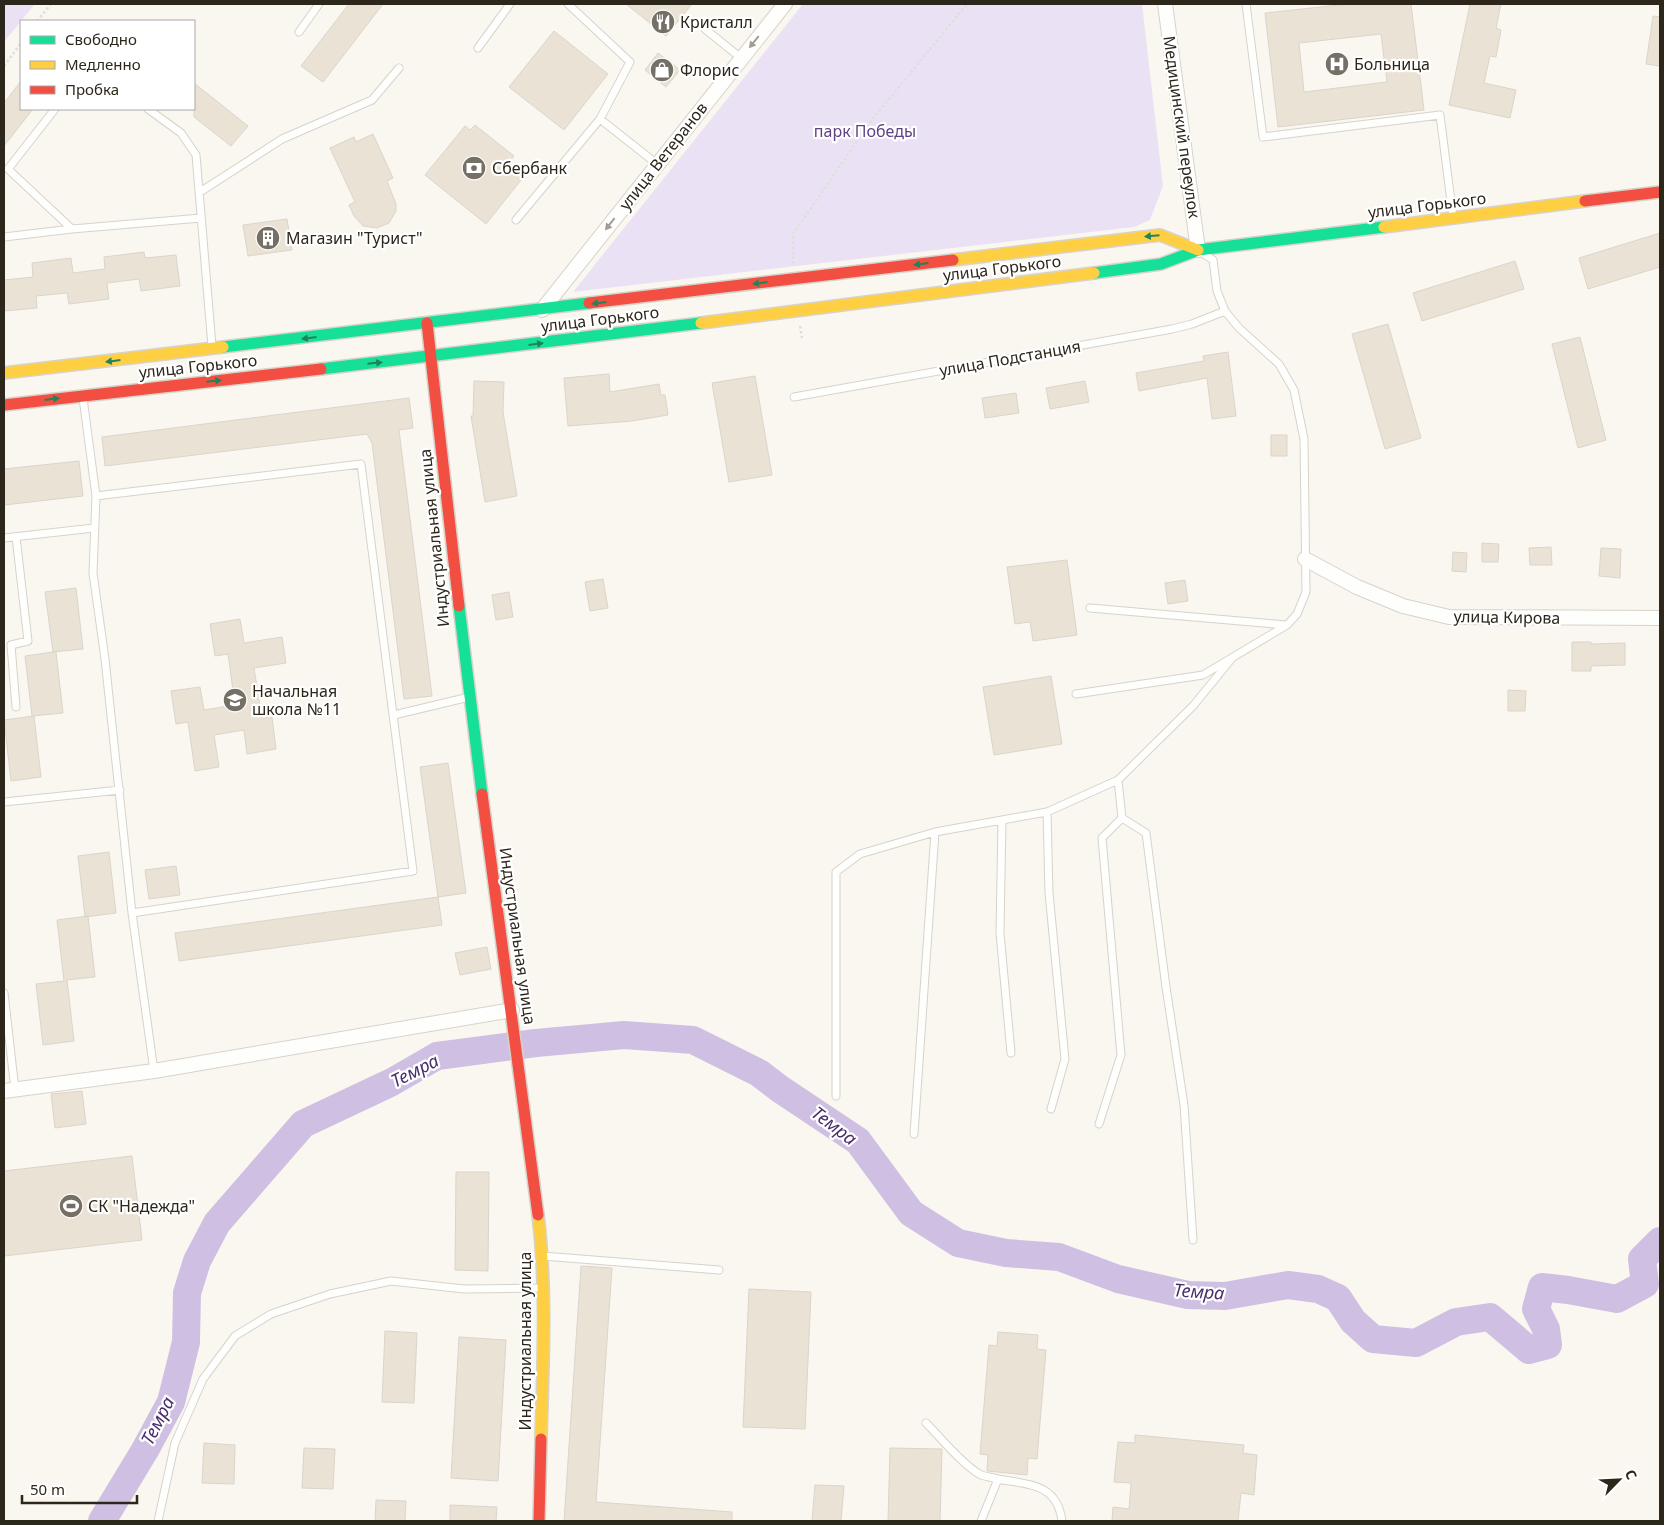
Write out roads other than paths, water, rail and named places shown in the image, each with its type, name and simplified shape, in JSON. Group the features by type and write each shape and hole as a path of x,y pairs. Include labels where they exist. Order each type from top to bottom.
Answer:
{"main road":[{"name":"улица Горького","path":"4,405 430,357 798,311 1162,264 1198,250 1660,192"},
{"name":"улица Горького","path":"4,373 1160,235 1198,250"},
{"name":"Индустриальная улица","path":"427,323 469,697 512,1010 542,1256 544,1341 539,1521"}],"street":[{"name":"улица Ветеранов","path":"542,310 785,4"},
{"name":"Медицинский переулок","path":"1165,4 1198,250"},
{"name":"улица Кирова","path":"1305,559 1357,587 1403,606 1449,617 1660,618"},
{"path":"9,1091 154,1071 512,1010"}],"lane":[{"path":"299,32 320,4"},
{"path":"478,48 510,4"},
{"path":"516,220 600,120 630,62 568,4"},
{"path":"1246,4 1263,137 1440,115 1453,218"},
{"path":"705,29 742,58"},
{"path":"200,192 282,139 372,100 398,68"},
{"path":"54,110 8,169 72,229"},
{"path":"149,110 181,133 196,155 212,349"},
{"path":"600,120 657,164"},
{"path":"4,237 201,218"},
{"path":"1076,694 1203,675 1287,625 1297,614 1306,592 1304,440 1294,390 1279,364 1239,328 1224,311 1217,291 1213,260 1198,250"},
{"name":"улица Подстанция","path":"794,397 1172,329 1192,324 1224,311"},
{"path":"82,395 96,496 93,572 120,790 132,913 154,1071"},
{"path":"96,496 362,464 413,871 132,913"},
{"path":"4,538 94,528"},
{"path":"16,537 28,641 11,645 16,707"},
{"path":"1090,608 1287,625"},
{"path":"836,1096 836,872 860,854 935,832 1047,812 1118,780 1193,706 1232,658"},
{"path":"394,715 469,697"},
{"path":"1118,780 1122,818"},
{"path":"4,802 120,790"},
{"path":"1047,812 1049,894 1065,1059 1051,1109"},
{"path":"1099,1124 1121,1055 1102,838 1122,818"},
{"path":"1122,818 1146,833 1184,1105 1192,1240"},
{"path":"1002,820 1000,933 1011,1053"},
{"path":"914,1134 935,832"},
{"path":"4,993 9,1091"},
{"path":"542,1256 720,1270"},
{"path":"158,1521 175,1443 203,1379 235,1336 271,1314 330,1294 391,1281 464,1289 543,1288"},
{"path":"926,1423 965,1463 982,1475 1035,1486 1047,1491 1055,1498 1062,1521"},
{"path":"981,1521 998,1479"}],"waterway":[{"name":"Темра","path":"102,1521 145,1450 171,1402 186,1342 187,1293 197,1261 217,1223 303,1124 392,1082 437,1056 536,1043 624,1035 693,1040 759,1073 858,1141 911,1213 958,1243 1006,1253 1059,1257 1118,1279 1188,1295 1225,1296 1288,1285 1318,1289 1338,1298 1353,1321 1373,1339 1416,1343 1456,1322 1490,1317 1529,1350 1548,1345 1546,1329 1536,1309 1542,1287 1617,1299 1645,1284 1642,1259 1660,1241"}],"place":[{"name":"Кристалл","path":"663,22"},
{"name":"Больница","path":"1337,64"},
{"name":"Флорис","path":"662,70"},
{"name":"Сбербанк","path":"474,168"},
{"name":"Магазин \"Турист\"","path":"268,238"},
{"name":"Начальная школа №11","path":"235,700"},
{"name":"СК \"Надежда\"","path":"71,1206"}],"park label":[{"name":"парк Победы","path":"865,131"}]}
